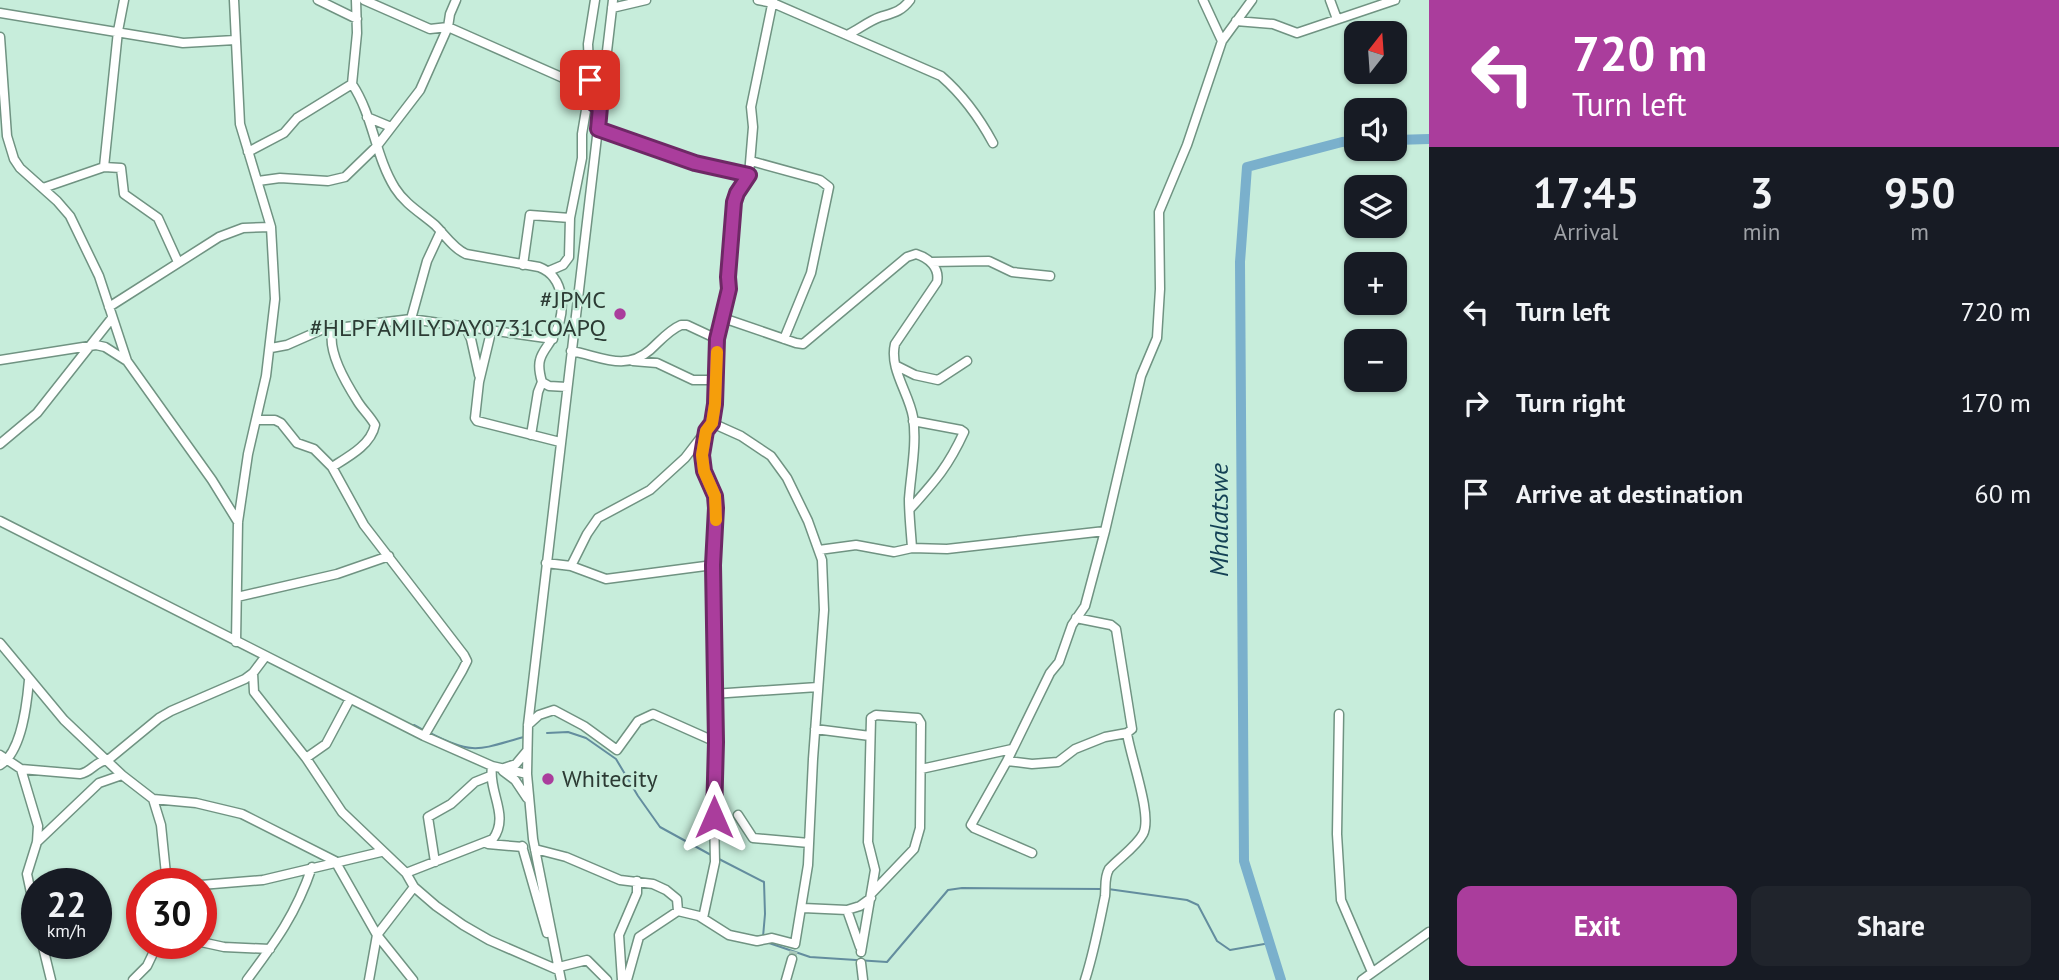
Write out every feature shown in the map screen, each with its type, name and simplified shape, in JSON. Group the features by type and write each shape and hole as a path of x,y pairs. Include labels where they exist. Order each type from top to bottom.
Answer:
{"street":[{"path":"104,167 118,31 124,0"},
{"path":"234,0 240,124 271,226 275,299 271,348 248,454 238,522 236,642"},
{"path":"318,0 357,19"},
{"path":"356,0 358,33 352,84 361,97 377,146 395,188 405,201 441,231 459,251 549,271 567,262 570,218 582,158 582,134 589,95 588,44 595,0"},
{"path":"364,0 430,29 448,27 561,77 585,90 594,105 600,107"},
{"path":"258,181 280,178 338,180 345,177 377,146 420,90 448,27 456,0"},
{"path":"561,980 535,849 527,774 528,724 613,4 646,0"},
{"path":"758,0 773,1 941,76 962,94 993,143"},
{"path":"849,34 878,17 901,10 910,0"},
{"path":"1032,853 972,827 972,821 1007,761 1050,673 1059,662 1076,618 1085,606 1141,376 1157,338 1160,289 1157,234 1159,212 1187,145 1222,41 1252,0"},
{"path":"1330,0 1338,19"},
{"path":"1236,21 1273,24 1297,33 1395,0"},
{"path":"571,566 598,518 650,490 685,458 712,423 717,339 729,289 734,202 749,175 751,107 773,1"},
{"path":"1205,1 1222,41"},
{"path":"0,13 183,43 235,40"},
{"path":"0,37 2,107 14,159 70,216 99,276 127,361 212,480 238,522"},
{"path":"248,152 284,133 297,118 352,84"},
{"path":"367,117 391,127"},
{"path":"598,129 695,163 749,175"},
{"path":"751,161 820,180 829,187 811,273 784,339"},
{"path":"43,188 104,167 121,167 124,194 158,218 178,262"},
{"path":"523,265 530,215 570,218"},
{"path":"109,307 219,237 243,228 271,226"},
{"path":"411,319 427,261 441,231"},
{"path":"723,318 803,344 907,257 916,254 931,262 938,272 937,282 895,344 894,350 913,421 914,461 910,509 912,548"},
{"path":"931,262 989,261 1012,271 1050,275"},
{"path":"531,435 542,382 539,362 559,323 561,299 558,283 549,271"},
{"path":"1,442 37,413 112,318"},
{"path":"271,348 286,345 321,330 411,319 491,332 553,338"},
{"path":"633,361 681,325 687,325 717,339"},
{"path":"332,467 360,447 373,432 374,425 358,402 331,346 333,328"},
{"path":"466,328 480,377"},
{"path":"491,332 480,377 475,418 477,421 560,442"},
{"path":"0,360 105,347 127,361"},
{"path":"571,351 620,362 657,363 693,380 716,380"},
{"path":"897,366 915,375 938,380 967,361"},
{"path":"542,382 549,386 567,387"},
{"path":"256,420 275,420 281,423 297,443 314,449 332,467 364,525 445,626 467,661 424,736"},
{"path":"910,509 952,458 964,432 913,421"},
{"path":"624,980 639,937 678,911 703,918 729,934 757,941 772,938 795,944 803,908 824,610 823,572 819,550 808,520 787,478 771,456 749,440 712,423"},
{"path":"703,918 715,862 713,767 716,742 713,694 713,565 716,508 715,496 704,471 702,455 706,431"},
{"path":"0,521 265,657 494,770 523,791 529,802"},
{"path":"819,550 866,546 894,552 912,548 947,549 1105,531"},
{"path":"237,597 337,574 389,556"},
{"path":"546,563 571,566 606,579 713,565"},
{"path":"1007,761 1032,764 1058,762 1074,749 1105,737 1127,733 1132,729 1116,629 1111,625 1076,618"},
{"path":"0,643 64,720 122,775 153,799 160,818 165,868"},
{"path":"29,680 23,724 2,760 21,769 80,774 88,773 98,763 108,760 171,711 236,684 253,673 265,657"},
{"path":"253,673 253,689"},
{"path":"236,684 253,689 306,758 342,813 406,873 414,887 436,906 489,940 558,970 522,846"},
{"path":"713,694 818,687"},
{"path":"306,758 326,744 350,699"},
{"path":"528,724 547,711 559,711 617,750 638,721 653,714 716,742"},
{"path":"1339,714 1337,834 1341,900 1368,977 1429,932"},
{"path":"803,908 847,910 860,906 871,896 914,849 920,828 921,723 918,718 873,716 870,736 868,842 875,870 871,896 861,952 847,910"},
{"path":"815,729 870,736"},
{"path":"1085,980 1095,948 1106,890 1105,876 1138,840 1146,825 1127,733"},
{"path":"921,769 1012,749"},
{"path":"435,862 428,817 451,804 475,782 494,770 516,764 527,750"},
{"path":"21,769 38,826 37,842 29,868"},
{"path":"494,770 527,774"},
{"path":"406,873 494,839 501,821 494,770"},
{"path":"37,842 99,783 122,775"},
{"path":"153,799 196,803 242,814 335,861 377,935 413,980"},
{"path":"738,815 753,838 809,843"},
{"path":"485,844 522,846 537,860"},
{"path":"535,849 566,857 620,880 653,884 673,894 677,900 678,911"},
{"path":"217,884 263,880 382,852"},
{"path":"247,980 295,912 312,867"},
{"path":"624,980 619,935 638,894 637,881"},
{"path":"369,980 377,935 414,887"},
{"path":"217,945 270,949"},
{"path":"46,959 51,980"},
{"path":"133,980 150,959"},
{"path":"786,980 792,959"},
{"path":"559,967 587,960 607,980"},
{"path":"861,963 863,980"}],"waterway":[{"name":"Mhalatswe","path":"1407,140 1429,139"},
{"name":"Mhalatswe","path":"1281,980 1244,861 1240,262 1247,167 1344,142"},
{"path":"414,725 425,731"},
{"path":"547,733 568,732 586,738 616,759 660,827 711,855"},
{"path":"430,733 467,748 487,747 524,737"},
{"path":"719,859 764,882 763,937"},
{"path":"769,943 810,957 887,962 948,890 1103,889"},
{"path":"1108,889 1187,900 1198,905 1217,941 1230,950 1270,943"}],"tunnel":[{"path":"792,959 795,944"}],"slow traffic":[{"path":"716,520 715,496 704,471 702,455 715,404 717,352"}],"place":[{"name":"#JPMC #HLPFAMILYDAY0731COAPQ","path":"620,314"},
{"name":"Whitecity","path":"548,779"}],"route":[{"path":"590,80 591,101 600,107 598,129 695,163 749,175 734,202 729,289 717,339 715,404 702,455 704,471 715,496 716,508 713,565 713,694 716,742 713,767 714,817"}]}
